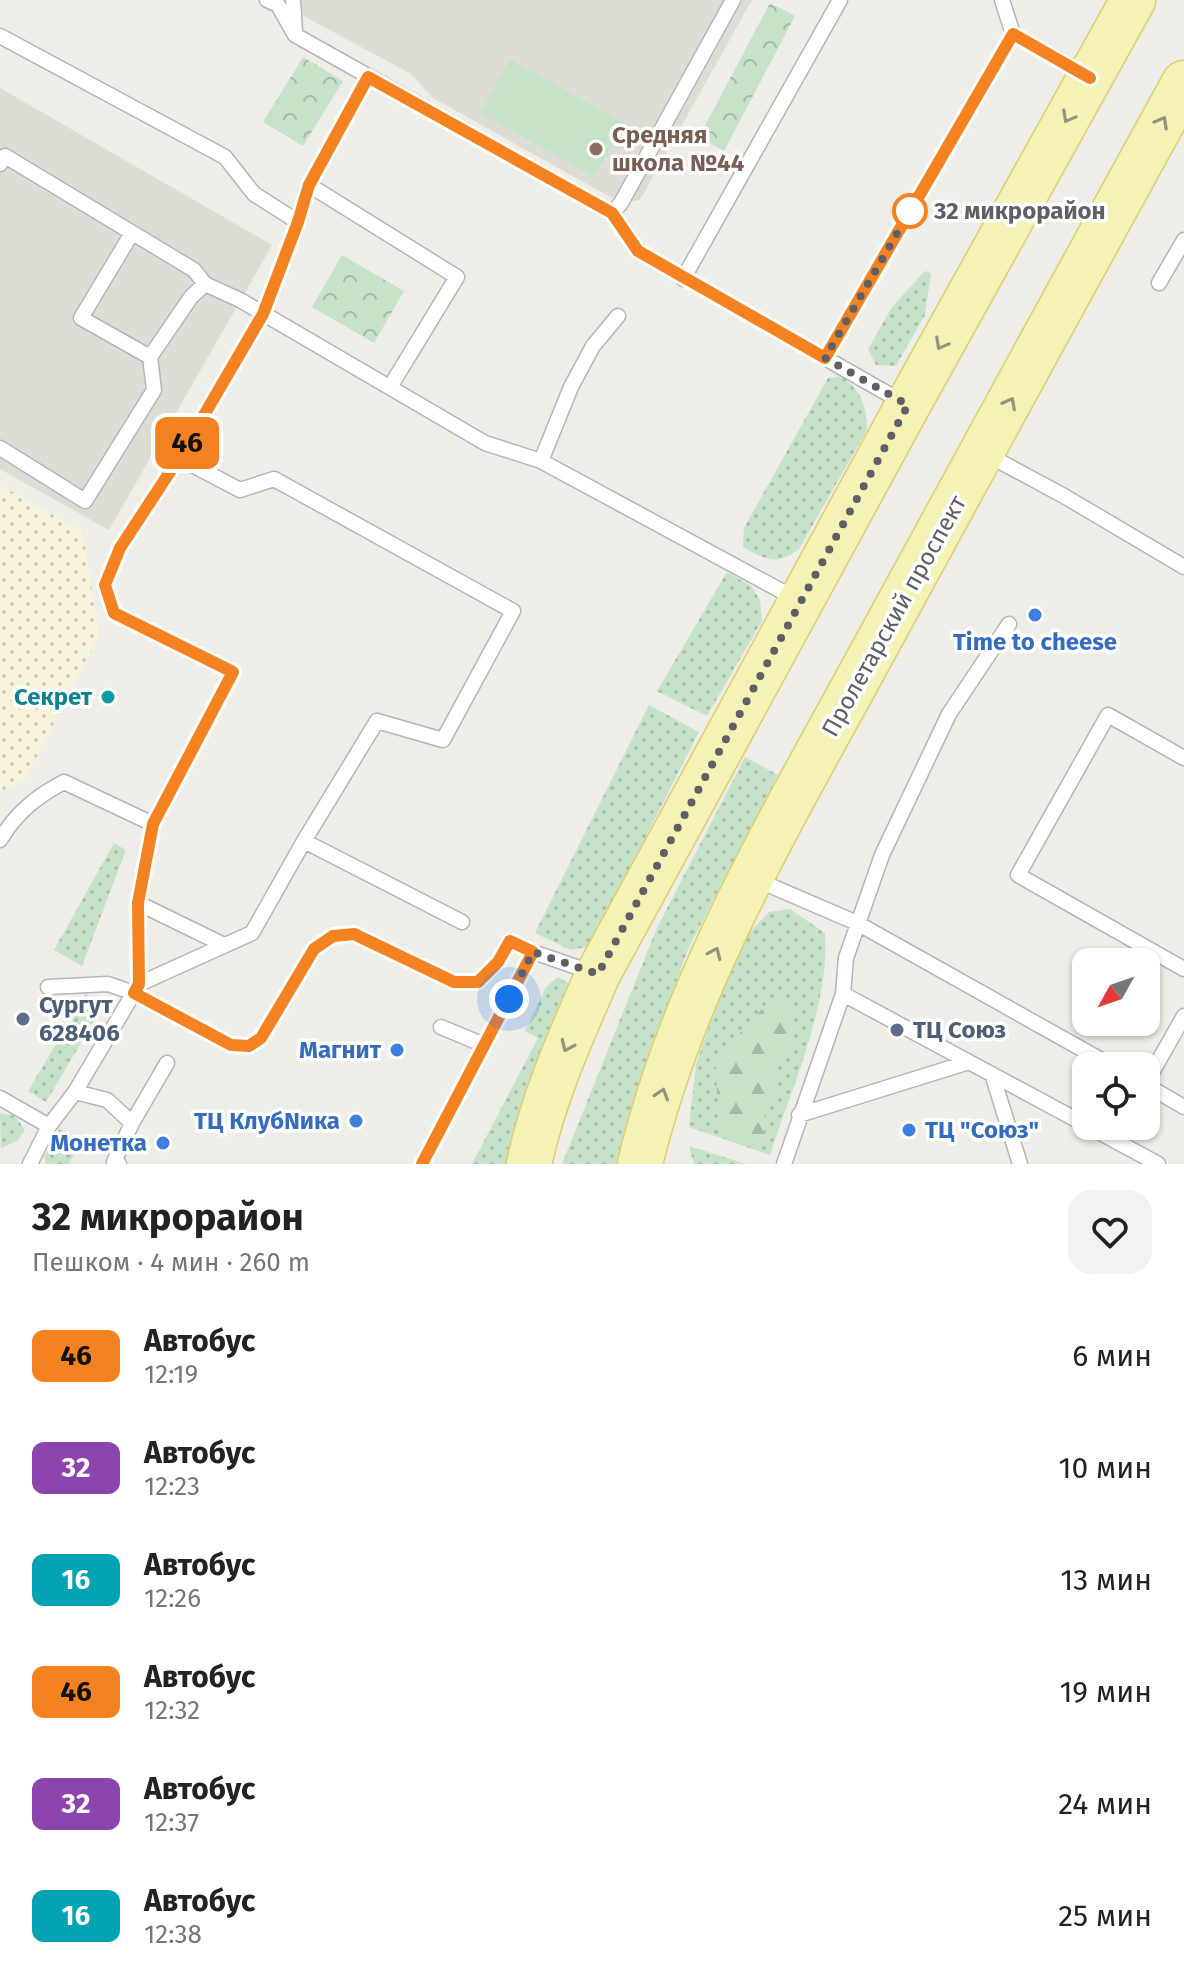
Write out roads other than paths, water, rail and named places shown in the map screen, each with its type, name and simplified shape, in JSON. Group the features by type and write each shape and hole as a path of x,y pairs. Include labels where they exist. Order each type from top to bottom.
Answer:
{"main road":[{"path":"529,1164 560,1060 598,974 1133,0"},
{"name":"Пролетарский проспект","path":"640,1164 685,1025 714,952 1184,83"}],"lane":[{"path":"267,0 278,5 295,35 612,213 638,251 908,405"},
{"path":"293,0 295,35"},
{"path":"612,213 621,203 733,0"},
{"path":"683,279 840,0"},
{"path":"1002,0 1013,34 1090,78"},
{"path":"825,358 1013,34"},
{"path":"0,36 225,157 254,194 298,222"},
{"path":"30,1164 49,1126 75,1092 136,989 138,903 153,824 233,672 114,613 105,585 120,548 179,458 263,314 309,185 368,77"},
{"path":"0,164 5,156 194,270 205,284 263,314 485,443 541,461 802,602"},
{"path":"309,185 457,277 390,387"},
{"path":"132,233 81,318 150,357"},
{"path":"1159,283 1184,240"},
{"path":"0,448 85,501 154,390 150,357 191,297 205,284"},
{"path":"541,461 571,387 593,346 618,316"},
{"path":"984,453 1184,567"},
{"path":"136,989 252,933 377,721 443,740 513,611 274,479 240,490 179,458"},
{"path":"784,1164 843,994 846,958 882,855 949,714 1009,624"},
{"path":"1184,758 1108,715 1018,875 1184,969"},
{"path":"0,840 12,819 44,793 64,782 153,824"},
{"path":"304,841 462,922"},
{"path":"752,878 857,923 1087,1052"},
{"path":"138,903 224,945"},
{"path":"48,987 108,984 136,989 231,1045 249,1046 261,1038 314,949 333,936 354,934 454,982 478,982 498,962 510,941 598,974"},
{"path":"422,1164 533,952"},
{"path":"843,994 1072,1118"},
{"path":"1160,1059 1184,1016"},
{"path":"441,1027 484,1045"},
{"path":"799,1115 969,1062"},
{"path":"119,1164 114,1162 132,1123 167,1063"},
{"path":"992,1074 1020,1164"},
{"path":"75,1092 107,1100 132,1123"},
{"path":"1160,1092 1184,1107"},
{"path":"0,1098 49,1126"},
{"path":"1113,1140 1158,1164"}],"place":[{"name":"Средняя школа №44","path":"596,149"},
{"name":"32 микрорайон","path":"910,211"},
{"name":"Time to cheese","path":"1035,615"},
{"name":"Секрет","path":"108,697"},
{"name":"Сургут 628406","path":"23,1019"},
{"name":"ТЦ Союз","path":"897,1030"},
{"name":"Магнит","path":"397,1050"},
{"name":"ТЦ КлубNика","path":"356,1121"},
{"name":"ТЦ \"Союз\"","path":"909,1130"},
{"name":"Монетка","path":"163,1143"}]}
